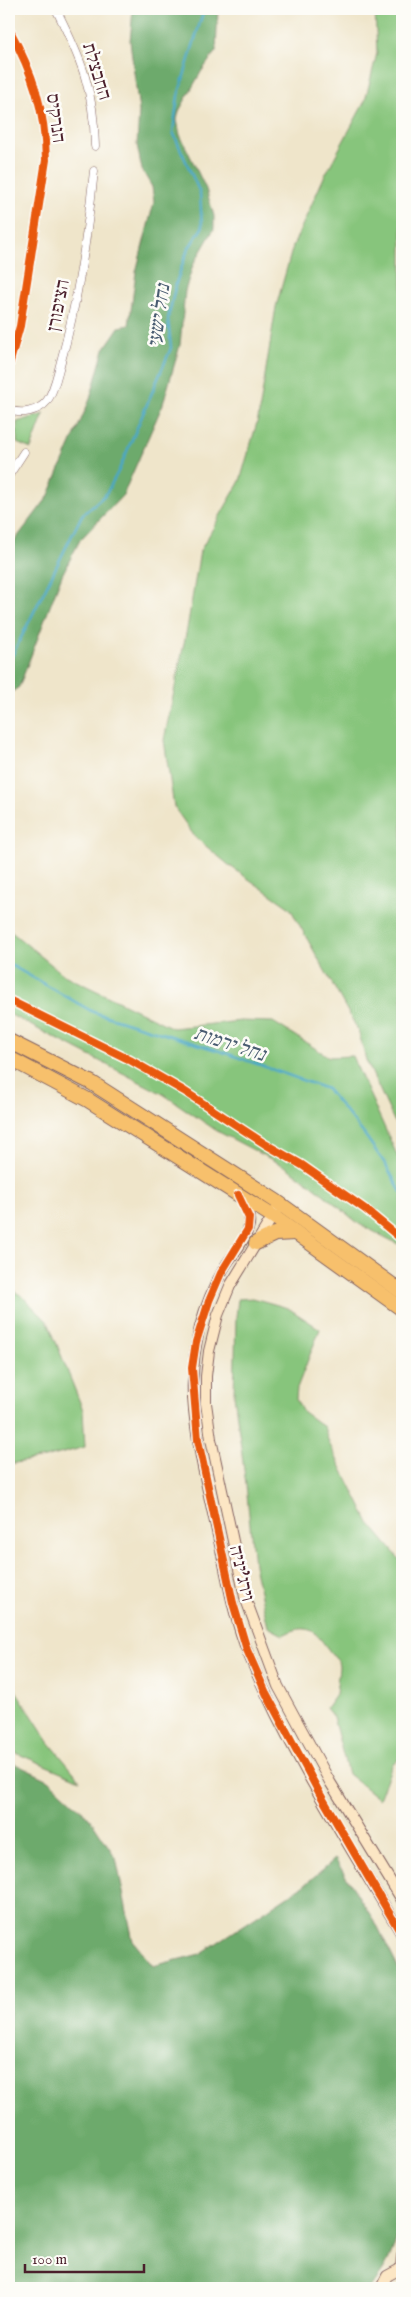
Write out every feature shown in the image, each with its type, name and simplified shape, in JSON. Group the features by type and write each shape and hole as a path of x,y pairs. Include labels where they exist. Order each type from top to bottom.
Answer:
{"highway":[{"path":"9,1041 92,1083 276,1201 402,1292"},
{"path":"9,1058 88,1100 274,1217 402,1309"},
{"path":"256,1243 275,1234 296,1233"}],"street":[{"name":"החבצלת","path":"56,9 78,53 86,75 93,103 95,146"},
{"name":"הנרקיס","path":"9,29 25,60 36,90 45,132 46,160 20,326 9,365"},
{"name":"הציפורן","path":"9,409 19,412 39,407 47,400 55,384 69,330 88,223 94,171"},
{"path":"9,475 24,452"},
{"path":"9,1000 130,1060 184,1091 265,1144 302,1165 365,1209 399,1237"},
{"name":"וירג'יניה","path":"238,1195 249,1218 248,1229 221,1273 209,1301 196,1342 192,1368 198,1440 233,1603 247,1650 266,1693 324,1803 402,1935"},
{"name":"וירג'יניה","path":"276,1201 274,1217 256,1243 224,1299 209,1351 206,1376 206,1403 211,1439 243,1588 278,1686 330,1782 402,1900"},
{"path":"381,2288 387,2276 401,2268 402,2256"}],"green space":[{"path":"133,9 218,9 216,51 201,72 179,111 177,120 180,135 206,189 214,216 214,229 193,265 185,291 180,345 163,404 123,495 80,540 62,575 19,687 9,694 9,548 48,497 90,399 104,349 119,327 129,325 136,272 154,202 152,187 142,170 137,145 139,111 130,41"},
{"path":"375,9 402,9 402,1138 366,1060 358,1030 290,908 230,866 195,837 174,807 164,740 187,629 200,551 240,481 258,419 276,307 293,246 324,177 365,101 377,53"},
{"path":"44,414 31,449 17,443 17,422"},
{"path":"9,930 64,975 173,1028 241,1021 273,1022 329,1057 352,1056 402,1166 402,1246 359,1224 311,1184 286,1167 217,1131 163,1094 9,1014"},
{"path":"9,1288 22,1296 48,1322 83,1410 85,1447 45,1458 9,1464"},
{"path":"253,1298 288,1308 320,1329 297,1388 296,1399 302,1411 324,1427 329,1443 369,1523 402,1562 402,1758 393,1763 379,1799 348,1774 333,1717 326,1708 336,1694 338,1661 315,1633 309,1630 294,1630 283,1635 268,1627 254,1565 234,1395 238,1299"},
{"path":"9,1680 49,1742 80,1780 9,1750"},
{"path":"9,1761 49,1780 89,1817 116,1858 133,1941 153,1966 200,1954 303,1886 335,1859 378,1927 402,1976 402,2212 392,2253 383,2271 369,2288 9,2288"}],"waterway":[{"name":"נחל ישעי","path":"9,662 82,515 106,494 119,470 171,348 168,319 176,283 188,249 202,228 200,193 173,132 178,96 204,9"},
{"name":"נחל ירמות","path":"9,964 93,1012 223,1052 327,1089 364,1134 386,1165 402,1194"}],"cycle path":[{"path":"9,29 25,61 36,92 43,124 46,160 20,326 9,365"},
{"path":"9,1000 130,1060 184,1091 265,1144 302,1165 365,1209 399,1237"},
{"path":"238,1195 249,1218 248,1229 221,1273 209,1301 196,1342 192,1368 198,1440 233,1603 247,1650 266,1693 320,1794 402,1935"}]}
